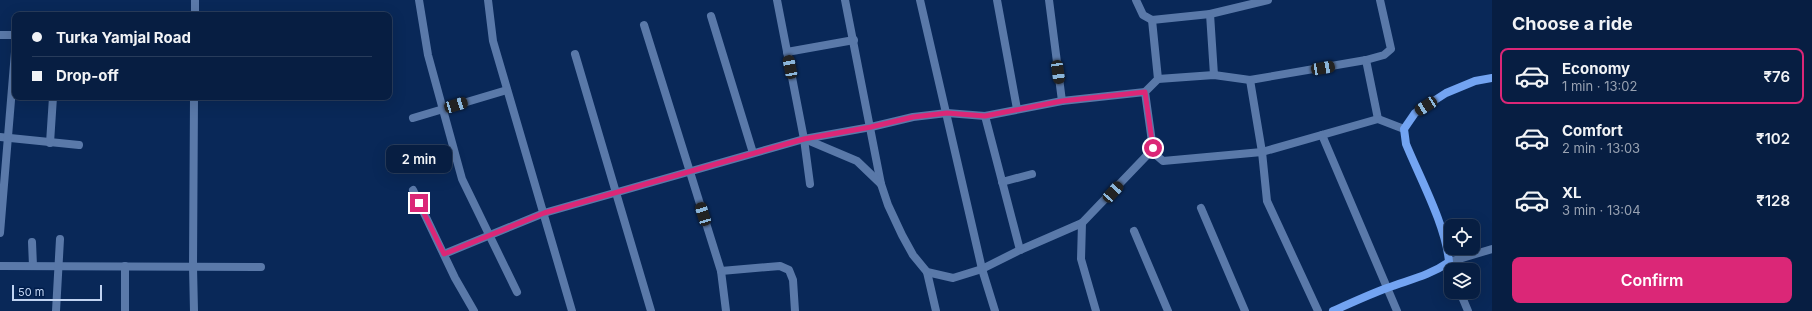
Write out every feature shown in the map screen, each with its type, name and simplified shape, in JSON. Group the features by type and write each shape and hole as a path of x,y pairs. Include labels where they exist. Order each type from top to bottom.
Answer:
{"main road":[{"path":"1450,263 1448,249 1406,144 1404,129 1415,113 1446,93 1475,81 1492,78"},
{"path":"1333,311 1387,288 1444,268"}],"street":[{"path":"195,0 195,12"},
{"path":"419,0 428,55 462,179 488,236 517,292"},
{"path":"488,0 493,41 572,311"},
{"path":"777,0 804,139 810,184"},
{"path":"845,0 881,184 888,205 902,235 913,255 927,272 936,311"},
{"path":"920,0 982,270 995,311"},
{"path":"997,0 1017,109"},
{"path":"1049,0 1062,101"},
{"path":"1136,0 1143,15 1152,20 1210,14 1268,0"},
{"path":"444,254 544,213 804,139 871,127 913,117 947,113 985,116 1062,101 1145,92 1158,79 1214,75 1250,80 1366,60 1384,55 1391,49 1380,0"},
{"path":"1210,14 1214,75"},
{"path":"711,16 753,153"},
{"path":"1152,20 1158,79"},
{"path":"644,25 720,271 726,311"},
{"path":"0,35 12,35"},
{"path":"787,52 854,40"},
{"path":"575,54 651,311"},
{"path":"1366,60 1378,119"},
{"path":"1250,80 1262,152 1267,201 1318,311"},
{"path":"413,118 507,90"},
{"path":"1145,92 1153,148 1156,155 1163,161 1262,152 1378,119 1404,129"},
{"path":"0,233 12,94"},
{"path":"50,143 53,100"},
{"path":"194,100 192,267 194,311"},
{"path":"985,116 1020,250"},
{"path":"1322,135 1397,311"},
{"path":"0,137 79,145"},
{"path":"804,139 857,161 881,184"},
{"path":"927,272 953,278 982,270 1020,250 1082,223 1153,148"},
{"path":"1002,182 1032,174"},
{"path":"413,190 455,278 474,311"},
{"path":"1201,208 1245,311"},
{"path":"1082,223 1081,259 1096,311"},
{"path":"1134,231 1168,311"},
{"path":"56,311 60,239"},
{"path":"32,242 33,266"},
{"path":"1457,263 1492,249"},
{"path":"0,266 261,267"},
{"path":"125,311 126,266"},
{"path":"720,271 780,266 789,270 793,280 795,311"},
{"path":"1463,299 1468,311"}],"route":[{"path":"419,203 444,254 544,213 804,139 871,127 913,117 947,113 985,116 1062,101 1145,92 1153,148"}]}
